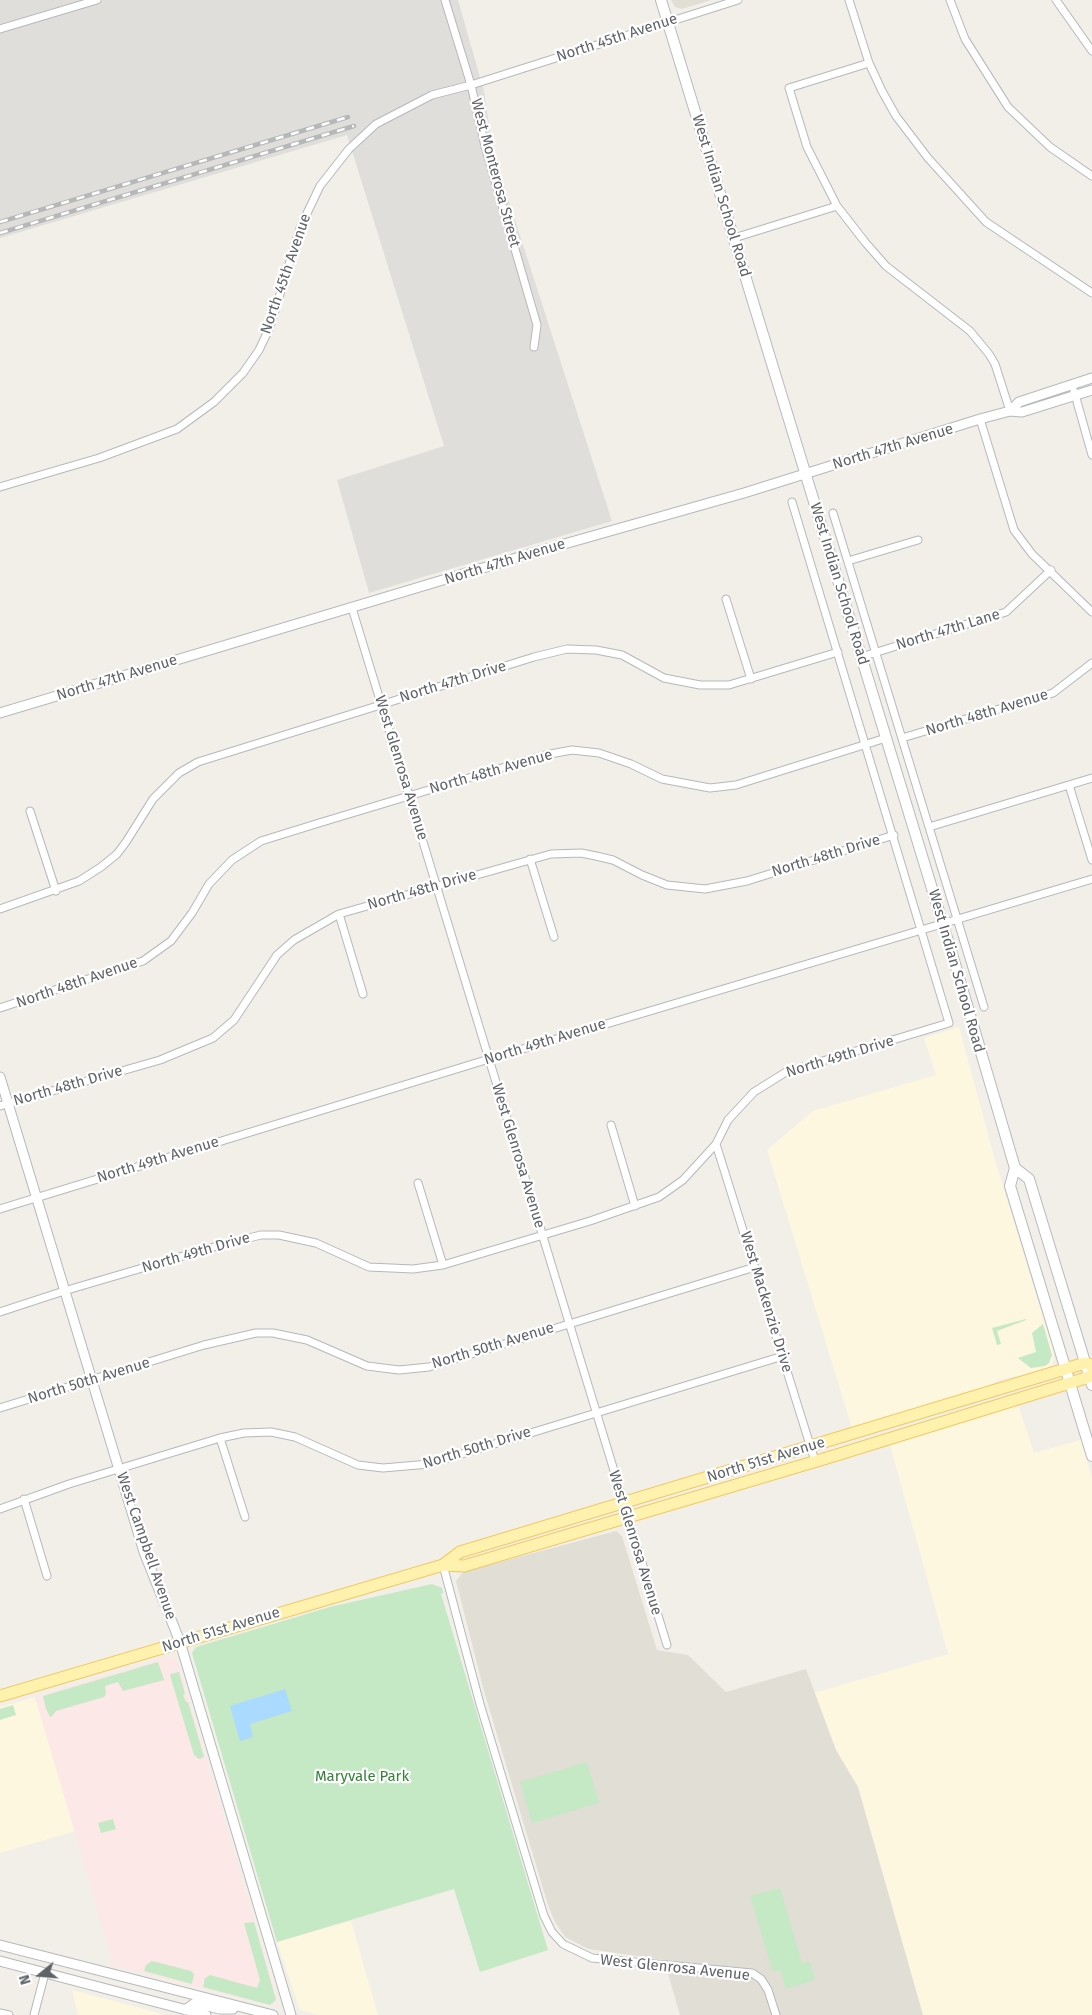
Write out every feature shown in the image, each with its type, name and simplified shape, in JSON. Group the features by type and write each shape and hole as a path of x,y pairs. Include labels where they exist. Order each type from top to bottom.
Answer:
{"main road":[{"name":"West Indian School Road","path":"661,0 943,923 1015,1168 1010,1186 1092,1456"},
{"name":"West Indian School Road","path":"1015,1168 1029,1179 1090,1373"},
{"name":"North 51st Avenue","path":"443,1565 460,1552 1066,1369 1090,1373"},
{"name":"North 51st Avenue","path":"0,1696 443,1565 464,1566 627,1518 1070,1382 1090,1373"}],"street":[{"path":"0,29 97,0"},
{"name":"West Monterosa Street","path":"445,0 472,85 485,146 537,325 534,347"},
{"name":"North 45th Avenue","path":"0,487 99,458 177,429 214,402 243,373 259,350 270,327 294,246 308,207 332,167 376,124 403,108 432,95 472,85 738,0"},
{"path":"849,0 869,63 896,116 928,158 986,222 1092,293"},
{"path":"950,0 964,39 1008,107 1050,147 1092,176"},
{"path":"1056,0 1092,50"},
{"path":"869,63 789,88 807,147 837,206 850,226 886,266 963,325 980,342 996,364 1010,411"},
{"path":"734,238 837,206"},
{"name":"North 47th Avenue","path":"1010,411 1019,402 1092,378"},
{"path":"1072,384 1092,455"},
{"name":"North 47th Avenue","path":"0,713 806,474 1010,411 1022,412 1092,390"},
{"path":"980,420 1014,530 1027,548 1092,612"},
{"name":"West Indian School Road","path":"792,502 949,1022"},
{"name":"West Indian School Road","path":"833,513 984,1007"},
{"path":"848,561 918,540"},
{"name":"North 47th Lane","path":"861,657 1006,612 1051,570"},
{"path":"726,599 752,679"},
{"name":"West Glenrosa Avenue","path":"352,608 667,1645"},
{"name":"North 47th Drive","path":"0,909 56,891 79,881 117,854 153,798 179,773 198,762 534,657 567,649 596,650 622,655 664,678 700,686 729,685 838,652"},
{"name":"North 48th Avenue","path":"902,738 1046,696 1092,663"},
{"name":"North 48th Avenue","path":"0,1008 143,961 171,941 192,913 209,884 232,860 261,842 409,795 545,755 572,750 599,753 631,764 662,779 710,788 736,785 886,738"},
{"path":"929,827 1092,778"},
{"path":"1069,785 1092,860"},
{"path":"30,811 56,891"},
{"name":"North 48th Drive","path":"4,1105 160,1060 213,1038 234,1020 277,954 294,940 338,914 551,854 581,853 613,860 642,876 667,885 705,889 747,881 894,835"},
{"path":"530,859 554,937"},
{"name":"North 49th Avenue","path":"0,1209 489,1059 1092,879"},
{"path":"338,914 362,994"},
{"name":"North 49th Drive","path":"0,1312 64,1291 261,1235 279,1235 316,1243 369,1267 414,1269 444,1264 635,1206 659,1197 683,1180 716,1144 728,1120 754,1092 786,1072 949,1022"},
{"name":"West Campbell Avenue","path":"0,1077 4,1105 37,1198 144,1552 180,1642 290,2015"},
{"path":"611,1126 635,1206"},
{"name":"West Mackenzie Drive","path":"716,1144 815,1461"},
{"path":"418,1183 444,1264"},
{"name":"North 50th Avenue","path":"0,1408 204,1345 256,1333 273,1333 307,1340 367,1366 399,1370 429,1367 754,1267"},
{"name":"North 50th Drive","path":"0,1509 24,1499 220,1438 252,1432 282,1434 306,1440 358,1465 383,1468 413,1467 783,1356"},
{"path":"220,1438 245,1517"},
{"path":"24,1499 47,1576"},
{"name":"West Glenrosa Avenue","path":"443,1565 480,1704 544,1916 552,1932 572,1950 592,1958 752,1973 761,1979 768,1990 776,2015"},
{"path":"0,1945 273,2015"},
{"path":"0,1960 206,2015"},
{"path":"34,2015 45,1972"},
{"path":"134,1980 142,1998"},
{"path":"186,2010 195,2003 220,2009 248,2009"},
{"path":"0,2013 9,2015"}],"shaded area":[{"path":"0,0 458,0 484,91 493,152 612,521 369,593 337,480 444,446 347,135 0,238"},
{"path":"671,0 711,0 682,9 675,7"},
{"path":"959,1027 995,1160 1054,1354 1053,1363 1047,1369 998,1380 984,1388 852,1428 767,1150 813,1111 936,1075 924,1038"},
{"path":"1018,1405 1034,1453 1081,1440 1092,1478 1092,2015 923,2015 858,1787 836,1750 814,1693 948,1654 890,1445"},
{"path":"616,1531 622,1536 657,1650 688,1655 726,1692 806,1669 836,1750 858,1787 923,2015 680,2015 664,1960 588,1949 565,1937 555,1922 548,1905 484,1691 456,1581 463,1572"},
{"path":"170,1656 177,1660 277,1998 276,2004 273,2006 110,1965 112,1959 35,1697"},
{"path":"35,1697 75,1831 0,1853 0,1707"},
{"path":"351,1921 378,2015 318,2015 300,2010 277,1942"},
{"path":"72,1990 140,2008 165,2015 78,2015"}],"green space":[{"path":"1026,1319 997,1331 1001,1344 997,1345 992,1328"},
{"path":"1043,1324 1052,1355 1049,1363 1045,1366 1031,1368 1018,1358 1036,1352 1032,1333"},
{"name":"Maryvale Park","path":"432,1584 442,1588 443,1593 441,1594 548,1950 480,1972 454,1889 277,1942 192,1653 196,1647 330,1607"},
{"path":"158,1662 164,1680 123,1691 118,1682 105,1686 106,1694 104,1697 56,1711 50,1717 46,1709 43,1696"},
{"path":"179,1672 185,1694 183,1695 186,1702 188,1702 204,1757 199,1759 194,1755 170,1674"},
{"path":"13,1705 16,1715 0,1720 0,1709"},
{"path":"587,1762 599,1803 532,1823 520,1782"},
{"path":"113,1819 116,1829 101,1833 98,1823"},
{"path":"780,1888 802,1963 810,1961 815,1980 786,1989 780,1970 773,1972 750,1896"},
{"path":"254,1922 276,2000 270,2005 203,1987 205,1978 210,1975 257,1988 260,1980 244,1923"},
{"path":"152,1961 191,1971 194,1974 192,1984 144,1971 146,1965"}],"water":[{"path":"285,1689 292,1711 250,1724 253,1737 240,1741 230,1706"}],"railway":[{"path":"0,222 348,117"},
{"path":"0,233 354,126"}]}
